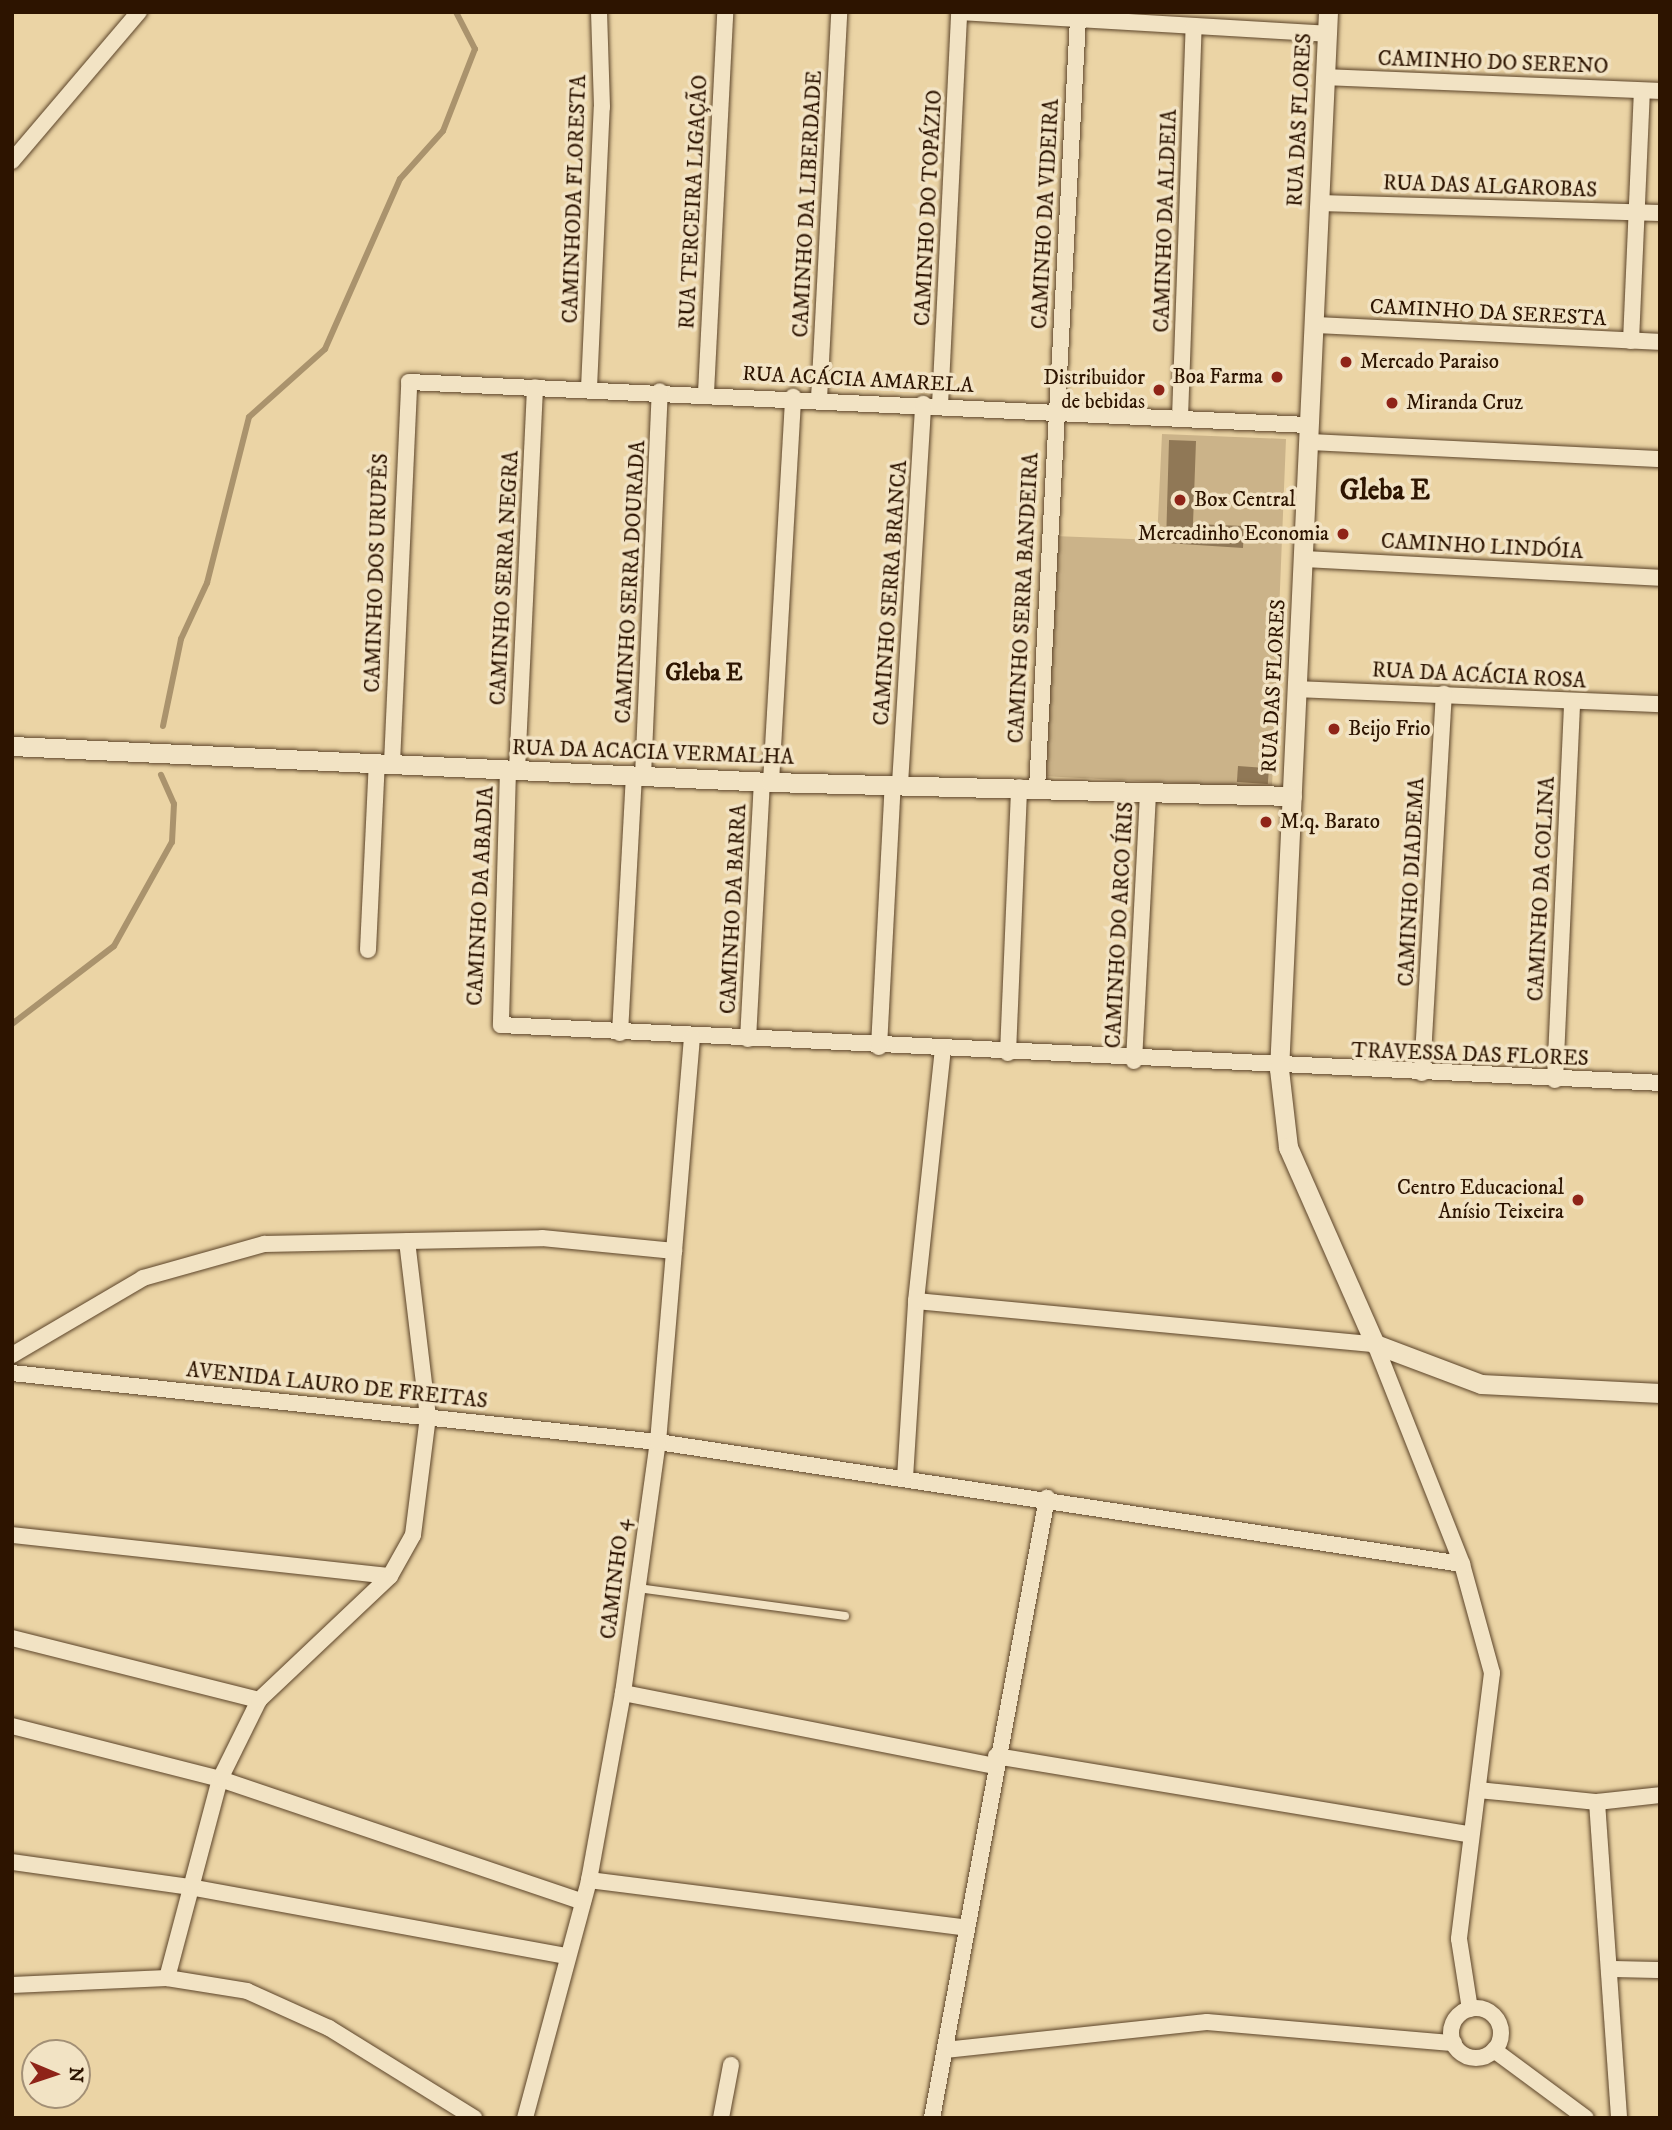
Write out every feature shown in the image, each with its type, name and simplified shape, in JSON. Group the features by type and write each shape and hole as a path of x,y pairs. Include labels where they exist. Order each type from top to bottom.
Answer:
{"street":[{"path":"12,161 139,12"},
{"name":"CAMINHODA FLORESTA","path":"589,387 600,12"},
{"name":"RUA TERCEIRA LIGAÇÃO","path":"706,393 725,12"},
{"name":"CAMINHO DA LIBERDADE","path":"819,399 839,12"},
{"path":"959,12 1078,19 1110,17 1194,26 1213,20 1327,34"},
{"name":"CAMINHO DO TOPÁZIO","path":"940,405 959,12"},
{"name":"RUA DAS FLORES","path":"1328,12 1279,1069 1292,1158 1375,1344"},
{"name":"CAMINHO DA VIDEIRA","path":"1053,411 1078,19"},
{"name":"CAMINHO DA ALDEIA","path":"1180,418 1194,26"},
{"name":"CAMINHO DO SERENO","path":"1325,77 1660,91"},
{"path":"1631,341 1642,91"},
{"name":"RUA DAS ALGAROBAS","path":"1319,203 1660,213"},
{"name":"CAMINHO DA SERESTA","path":"1314,325 1660,342"},
{"name":"RUA ACÁCIA AMARELA","path":"405,384 589,387 1180,418 1308,433 1660,460"},
{"name":"CAMINHO DOS URUPÊS","path":"368,950 385,763 405,384"},
{"name":"CAMINHO SERRA NEGRA","path":"512,770 535,387"},
{"name":"CAMINHO SERRA DOURADA","path":"620,1032 660,391"},
{"name":"CAMINHO DA BARRA","path":"748,1040 793,397"},
{"name":"CAMINHO SERRA BRANCA","path":"879,1046 923,404"},
{"name":"CAMINHO SERRA BANDEIRA","path":"1008,1053 1053,411"},
{"name":"CAMINHO LINDÓIA","path":"1303,559 1660,578"},
{"name":"RUA DA ACÁCIA ROSA","path":"1297,689 1660,704"},
{"name":"CAMINHO DIADEMA","path":"1422,1073 1444,694"},
{"name":"CAMINHO DA COLINA","path":"1555,1080 1572,701"},
{"name":"RUA DA ACACIA VERMALHA","path":"12,746 638,776 1292,796"},
{"name":"CAMINHO DA ABADIA","path":"498,1024 512,770"},
{"name":"CAMINHO DO ARCO ÍRIS","path":"1134,1061 1147,792"},
{"name":"TRAVESSA DAS FLORES","path":"498,1024 1279,1069 1660,1083"},
{"name":"CAMINHO 4","path":"525,2118 566,1956 589,1880 623,1693 635,1588 658,1442 691,1037"},
{"path":"905,1478 916,1301 943,1050"},
{"path":"12,1355 106,1296 197,1258 264,1244 542,1238 674,1251"},
{"path":"167,1978 220,1779 259,1700 390,1576 413,1535 428,1417 407,1241"},
{"path":"916,1301 1375,1344 1481,1384 1660,1393"},
{"path":"1375,1344 1462,1564 1492,1673 1478,1790 1469,1834 1458,1956 1470,2009"},
{"name":"AVENIDA LAURO DE FREITAS","path":"12,1373 658,1442 1047,1498 1462,1564"},
{"path":"932,2118 995,1761 1047,1498"},
{"path":"12,1535 390,1576"},
{"path":"12,1638 259,1700"},
{"path":"623,1693 995,1761 1469,1834"},
{"path":"12,1726 220,1779 583,1902"},
{"path":"1478,1790 1597,1802 1660,1796"},
{"path":"1597,1802 1611,1969 1619,2118"},
{"path":"12,1863 190,1887 566,1956"},
{"path":"589,1880 967,1928"},
{"path":"1611,1969 1660,1970"},
{"path":"12,1985 167,1978 270,1998 474,2118"},
{"path":"1454,2043 1452,2027 1470,2009"},
{"path":"945,2050 1207,2022 1454,2043 1472,2058 1494,2050 1501,2036 1497,2021 1470,2009"},
{"path":"1494,2050 1578,2116"},
{"path":"721,2118 731,2065"}],"lane":[{"path":"635,1588 845,1616"}],"shaded area":[{"path":"1162,434 1286,439 1272,788 1042,776 1054,536 1157,540"}],"building":[{"name":"Box Central","path":"1169,440 1196,441 1193,524 1244,526 1243,548 1166,543"},
{"path":"1238,766 1269,768 1268,784 1237,782"}],"waterway":[{"path":"163,726 181,639 207,583 249,417 325,349 400,179 443,131 475,49 456,12"},
{"path":"12,1024 114,946 172,842 174,804 161,775"}],"place":[{"name":"Mercado Paraiso","path":"1346,362"},
{"name":"Boa Farma","path":"1277,377"},
{"name":"Distribuidor de bebidas","path":"1159,390"},
{"name":"Miranda Cruz","path":"1392,403"},
{"name":"Box Central","path":"1180,500"},
{"name":"Mercadinho Economia","path":"1343,534"},
{"name":"Beijo Frio","path":"1334,729"},
{"name":"M.q. Barato","path":"1266,822"},
{"name":"Centro Educacional Anísio Teixeira","path":"1578,1200"}],"district":[{"name":"Gleba E","path":"1385,491"},
{"name":"Gleba E","path":"704,674"}]}
